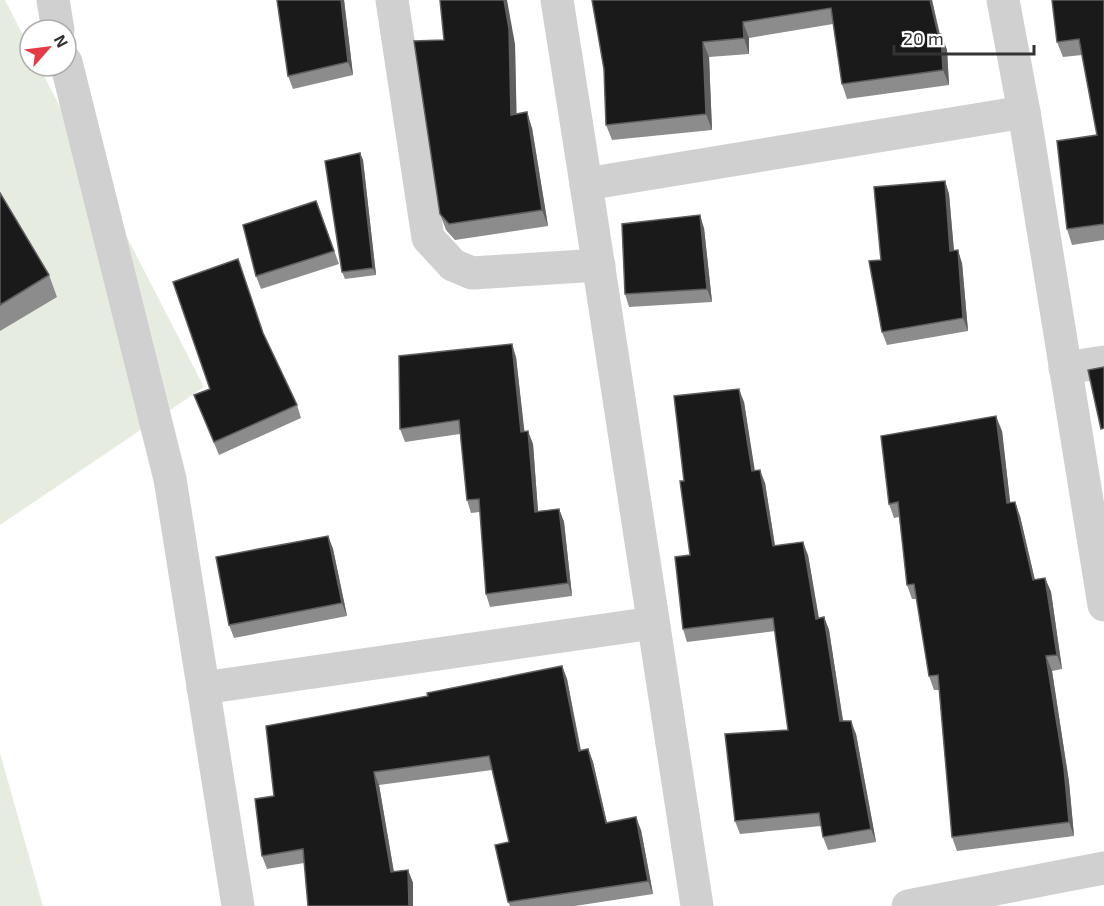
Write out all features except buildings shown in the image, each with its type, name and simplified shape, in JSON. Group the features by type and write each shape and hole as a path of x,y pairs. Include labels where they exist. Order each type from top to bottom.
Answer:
{"street":[{"path":"53,0 56,18"},
{"path":"392,0 428,238 453,265 472,273 599,265"},
{"path":"557,0 697,906"},
{"path":"1003,0 1024,112 1104,606"},
{"path":"70,78 170,479 238,906"},
{"path":"586,184 1024,112"},
{"path":"1065,368 1104,362"},
{"path":"203,688 653,623"},
{"path":"908,906 1104,868"}],"shaded area":[{"path":"0,0 5,0 18,25 18,78 45,78 204,387 0,525"},
{"path":"0,753 43,906 0,906"}]}
